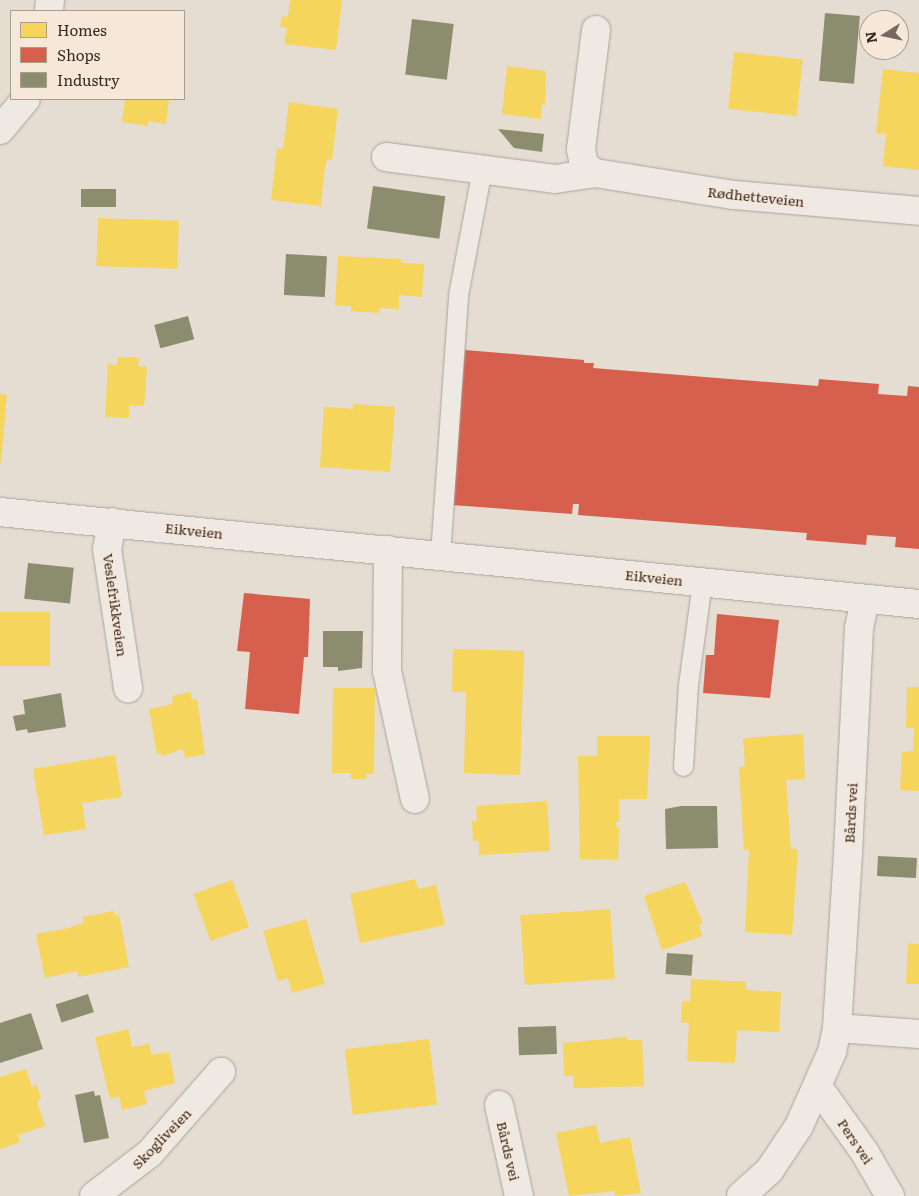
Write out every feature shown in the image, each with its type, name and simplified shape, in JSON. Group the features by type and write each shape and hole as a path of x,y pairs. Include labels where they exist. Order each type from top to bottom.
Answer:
{"street":[{"path":"595,173 584,165 581,149 596,30"},
{"path":"0,130 25,100"},
{"name":"Rødhetteveien","path":"386,156 555,179 595,173 734,195 919,211"},
{"name":"Eikveien","path":"0,512 919,604"},
{"name":"Veslefrikkveien","path":"112,522 107,549 128,688"},
{"path":"388,550 387,671 415,800"},
{"name":"Bårds vei","path":"741,1196 769,1170 799,1126 832,1052 837,1028 859,636 865,599"},
{"path":"837,1028 919,1034"},
{"name":"Skogliveien","path":"94,1196 150,1153 221,1072"},
{"name":"Pers vei","path":"818,1087 865,1153 890,1196"},
{"name":"Bårds vei","path":"499,1105 520,1196"}],"lane":[{"path":"440,555 458,295 482,169"},
{"path":"683,766 688,685 702,582"}],"building: Homes":[{"path":"290,0 342,0 336,50 284,44 287,28 280,27 282,16 288,17"},
{"path":"734,52 803,59 797,116 728,109"},
{"path":"507,66 546,71 545,105 542,105 541,119 502,114"},
{"path":"883,69 919,73 919,170 883,166 886,134 876,133"},
{"path":"125,100 169,100 166,124 148,121 148,126 122,122"},
{"path":"289,102 338,109 332,160 327,160 321,206 271,200 277,148 283,149"},
{"path":"98,218 179,221 177,269 96,266"},
{"path":"338,256 401,259 401,263 424,264 422,297 399,295 399,309 380,308 380,313 351,311 351,306 335,305"},
{"path":"118,357 139,358 138,366 147,367 144,406 129,405 129,418 105,417 108,364 117,365"},
{"path":"0,394 7,395 1,462 0,462"},
{"path":"353,404 395,407 390,472 320,467 324,407 353,409"},
{"path":"0,612 50,612 50,666 0,666"},
{"path":"453,649 524,651 520,775 464,773 466,692 452,692"},
{"path":"907,687 919,687 919,791 900,790 902,752 913,751 914,728 906,728"},
{"path":"333,688 375,688 374,774 366,774 366,779 351,779 351,773 332,773"},
{"path":"191,692 192,700 197,699 205,754 185,758 183,749 162,756 161,753 157,754 149,709 173,704 172,696"},
{"path":"803,734 805,779 786,780 791,849 798,849 792,935 745,932 749,850 744,850 739,767 745,766 743,738"},
{"path":"597,736 650,736 647,799 619,799 619,822 616,822 616,827 619,827 618,860 580,859 578,756 597,756"},
{"path":"115,755 122,797 82,803 86,829 44,835 33,769"},
{"path":"547,801 550,851 479,855 479,841 473,841 472,821 477,821 476,806"},
{"path":"415,879 418,889 436,885 445,925 360,943 350,894"},
{"path":"232,880 249,927 211,941 193,894"},
{"path":"685,882 703,923 699,925 702,936 662,950 644,896"},
{"path":"610,909 615,979 525,985 520,915"},
{"path":"114,911 115,916 119,915 129,967 78,977 77,971 45,978 36,934 68,928 84,923 83,917"},
{"path":"306,919 325,984 292,993 288,978 278,981 263,931"},
{"path":"908,943 919,944 919,984 906,984"},
{"path":"691,979 746,982 746,990 781,992 779,1032 737,1030 735,1063 687,1061 689,1023 681,1022 682,1001 690,1002"},
{"path":"128,1029 132,1047 149,1044 152,1055 169,1052 175,1083 144,1091 147,1104 122,1110 119,1096 110,1099 95,1037"},
{"path":"627,1037 627,1040 642,1040 644,1086 574,1088 573,1076 564,1076 563,1043"},
{"path":"429,1039 437,1105 353,1115 345,1049"},
{"path":"26,1069 32,1087 37,1085 41,1099 37,1101 45,1126 18,1135 20,1142 0,1149 0,1077"},
{"path":"596,1125 600,1143 630,1137 641,1193 616,1196 614,1191 569,1196 556,1133"}],"building: Shops":[{"path":"465,350 584,360 584,363 594,363 593,368 818,386 819,379 879,384 878,394 907,396 908,386 919,387 919,549 895,547 896,537 867,535 866,545 806,540 807,533 578,515 579,504 573,504 572,514 452,505"},
{"path":"244,593 310,599 308,657 304,657 299,714 245,709 250,652 237,651"},
{"path":"717,614 779,620 770,698 703,693 706,655 714,655"}],"building: Industry":[{"path":"825,13 859,16 854,84 819,81"},
{"path":"412,19 454,24 447,80 405,75"},
{"path":"498,129 544,134 542,152 514,148"},
{"path":"373,186 445,196 439,239 367,229"},
{"path":"81,189 116,189 116,207 81,207"},
{"path":"286,254 327,256 325,297 284,295"},
{"path":"188,316 194,339 160,348 154,325"},
{"path":"28,563 74,568 70,604 24,599"},
{"path":"323,631 363,631 362,668 338,671 338,667 323,667"},
{"path":"61,693 66,727 28,733 27,729 16,731 13,716 25,714 23,700"},
{"path":"681,806 717,806 718,848 666,849 665,809"},
{"path":"878,856 917,858 916,878 877,876"},
{"path":"667,953 693,955 691,976 666,974"},
{"path":"88,994 94,1012 62,1023 56,1005"},
{"path":"31,1013 43,1049 0,1063 0,1023"},
{"path":"556,1026 557,1054 519,1055 518,1027"},
{"path":"94,1091 95,1096 100,1095 109,1138 84,1143 75,1095"}]}
